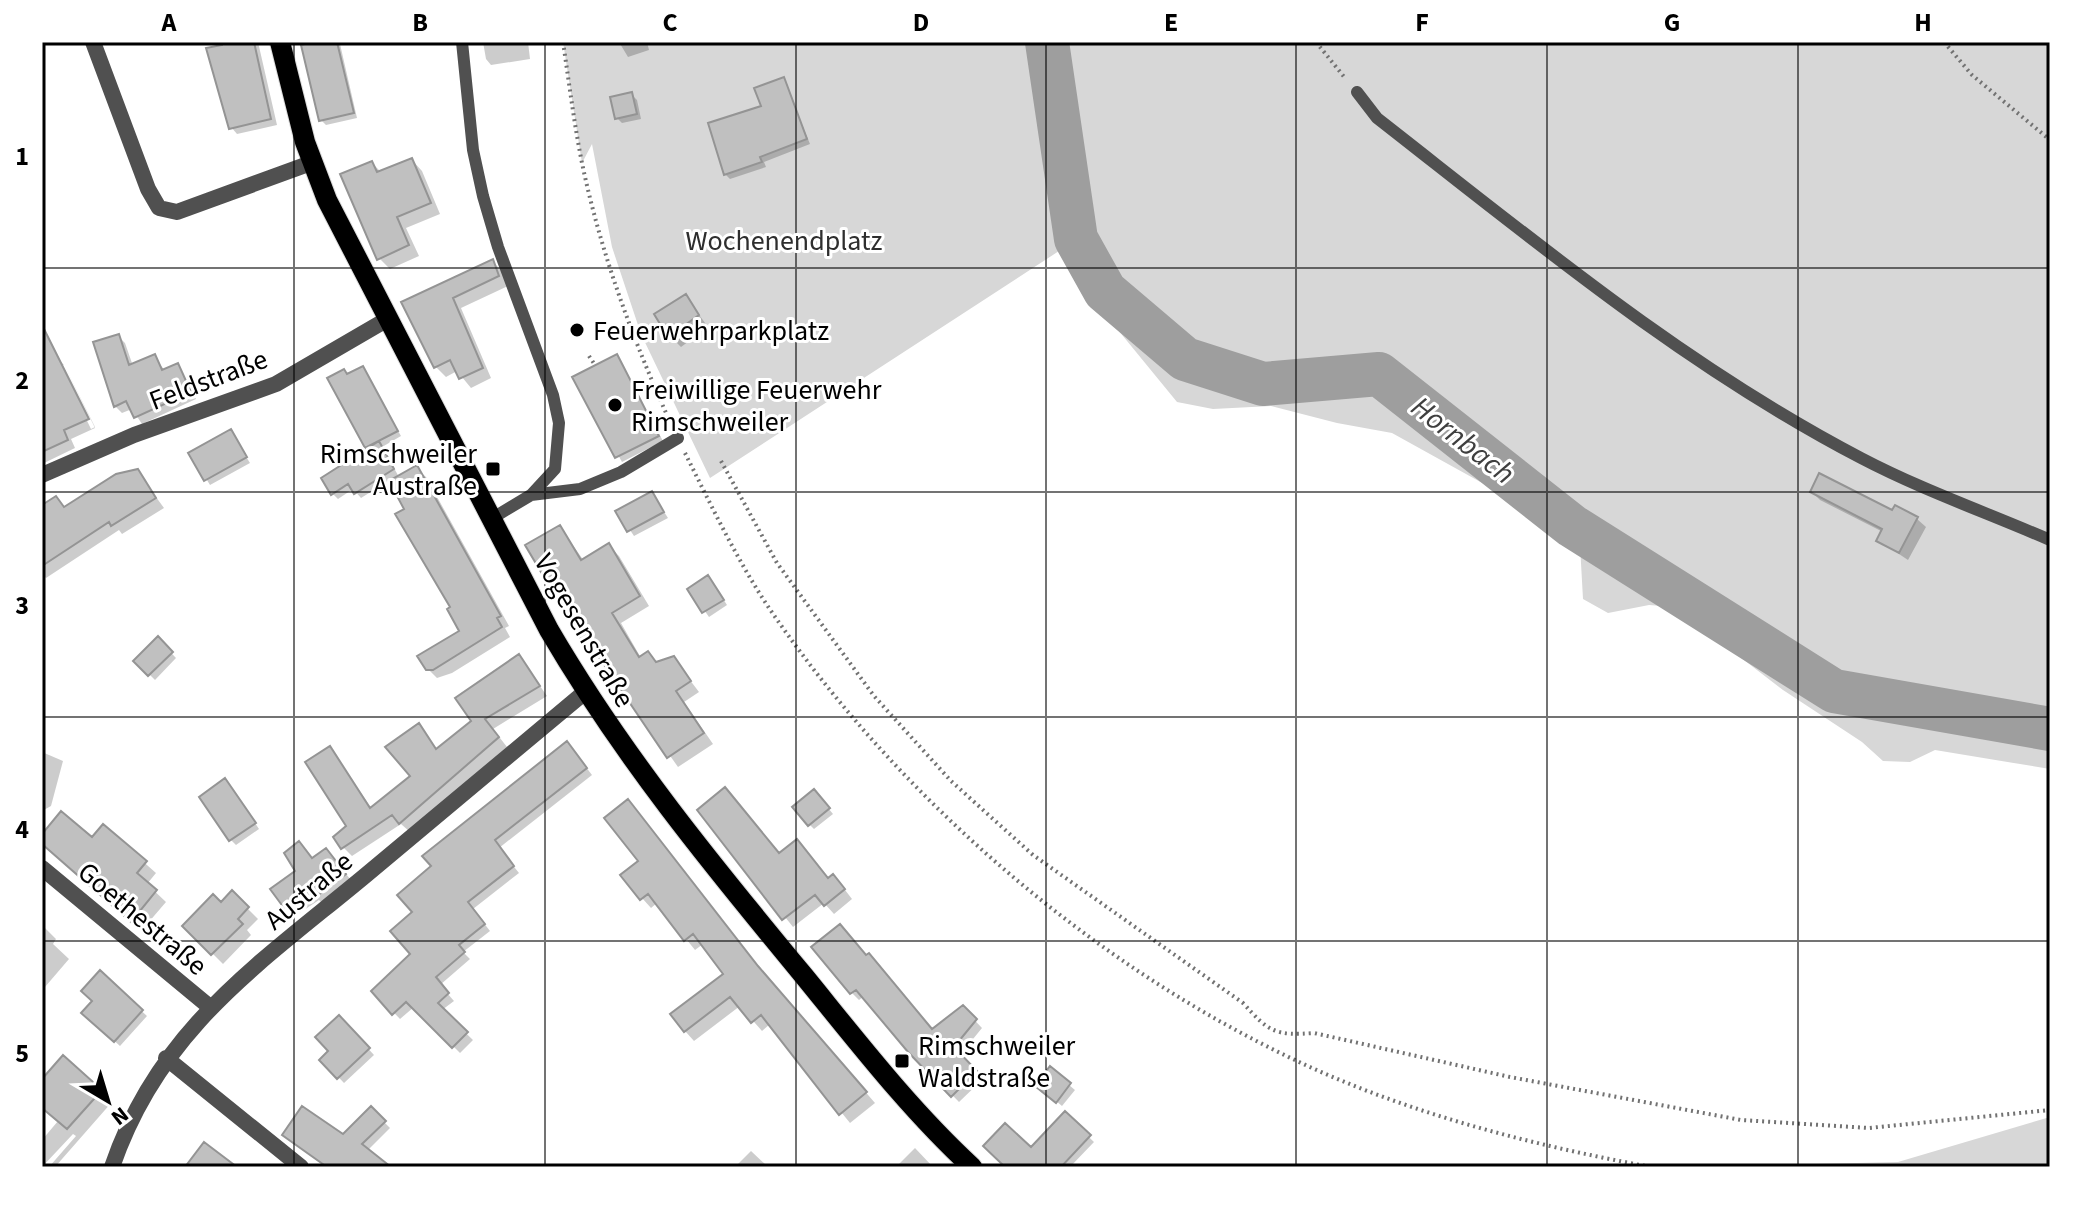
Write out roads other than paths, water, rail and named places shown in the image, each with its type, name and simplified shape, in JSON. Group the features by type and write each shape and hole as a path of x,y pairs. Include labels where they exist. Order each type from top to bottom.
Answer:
{"main road":[{"name":"Vogesenstraße","path":"280,42 311,163 346,242 585,692 637,769 715,869 877,1064 972,1167"}],"street":[{"path":"93,42 148,189 159,208 177,212 311,163"},
{"name":"Feldstraße","path":"42,475 134,435 276,384 386,320"},
{"name":"Austraße","path":"112,1167 137,1105 166,1058 211,1008 585,692"},
{"name":"Goethestraße","path":"42,868 211,1008"},
{"path":"166,1058 301,1167"}],"lane":[{"path":"462,42 473,150 483,196 498,247 553,395 559,423 555,469 531,495 491,519"},
{"path":"1357,92 1377,118 1552,256 1696,358 1863,460 2050,540"},
{"path":"531,495 580,489 621,472 678,438"}],"waterway":[{"name":"Hornbach","path":"1047,42 1076,239 1105,291 1185,359 1263,384 1379,374 1572,526 1834,691 2050,729"}],"place":[{"name":"Feuerwehrparkplatz","path":"577,330"},
{"name":"Freiwillige Feuerwehr Rimschweiler","path":"615,405"},
{"name":"Rimschweiler Austraße","path":"493,469"},
{"name":"Rimschweiler Waldstraße","path":"902,1061"}],"park label":[{"name":"Wochenendplatz","path":"784,240"}]}
